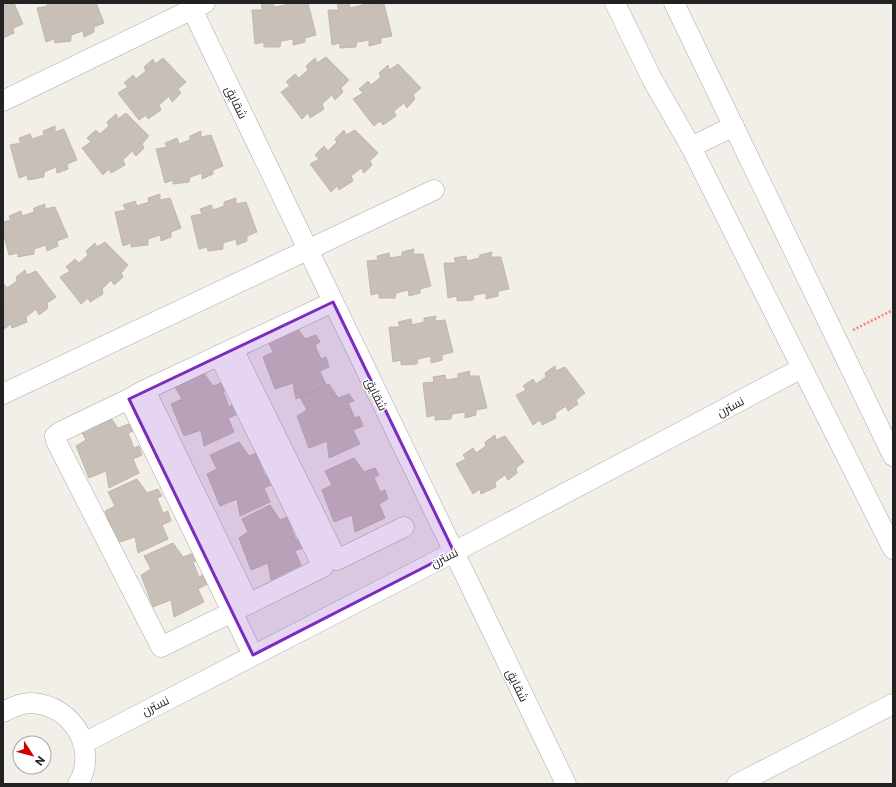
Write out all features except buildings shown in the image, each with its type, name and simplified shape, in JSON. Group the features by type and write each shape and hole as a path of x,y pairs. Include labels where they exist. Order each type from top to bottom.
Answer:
{"street":[{"path":"615,3 652,79 691,147 893,549"},
{"path":"674,3 893,456"},
{"path":"3,101 196,5"},
{"name":"شقایق","path":"196,5 308,250 566,784"},
{"path":"691,147 734,126"},
{"path":"3,394 434,190"},
{"path":"333,302 137,394 60,432 55,436 56,441 161,647 241,609 404,527"},
{"path":"226,352 330,564"},
{"name":"نسترن","path":"84,743 454,552 802,368"},
{"path":"137,394 241,609 253,656"},
{"path":"3,712 14,706 32,703 49,706 64,714 76,727 84,743 85,760 82,777 78,784"},
{"path":"737,784 893,704"}],"path":[{"path":"836,339 893,310"}],"highlighted area":[{"path":"333,302 454,552 253,655 129,399"}]}
